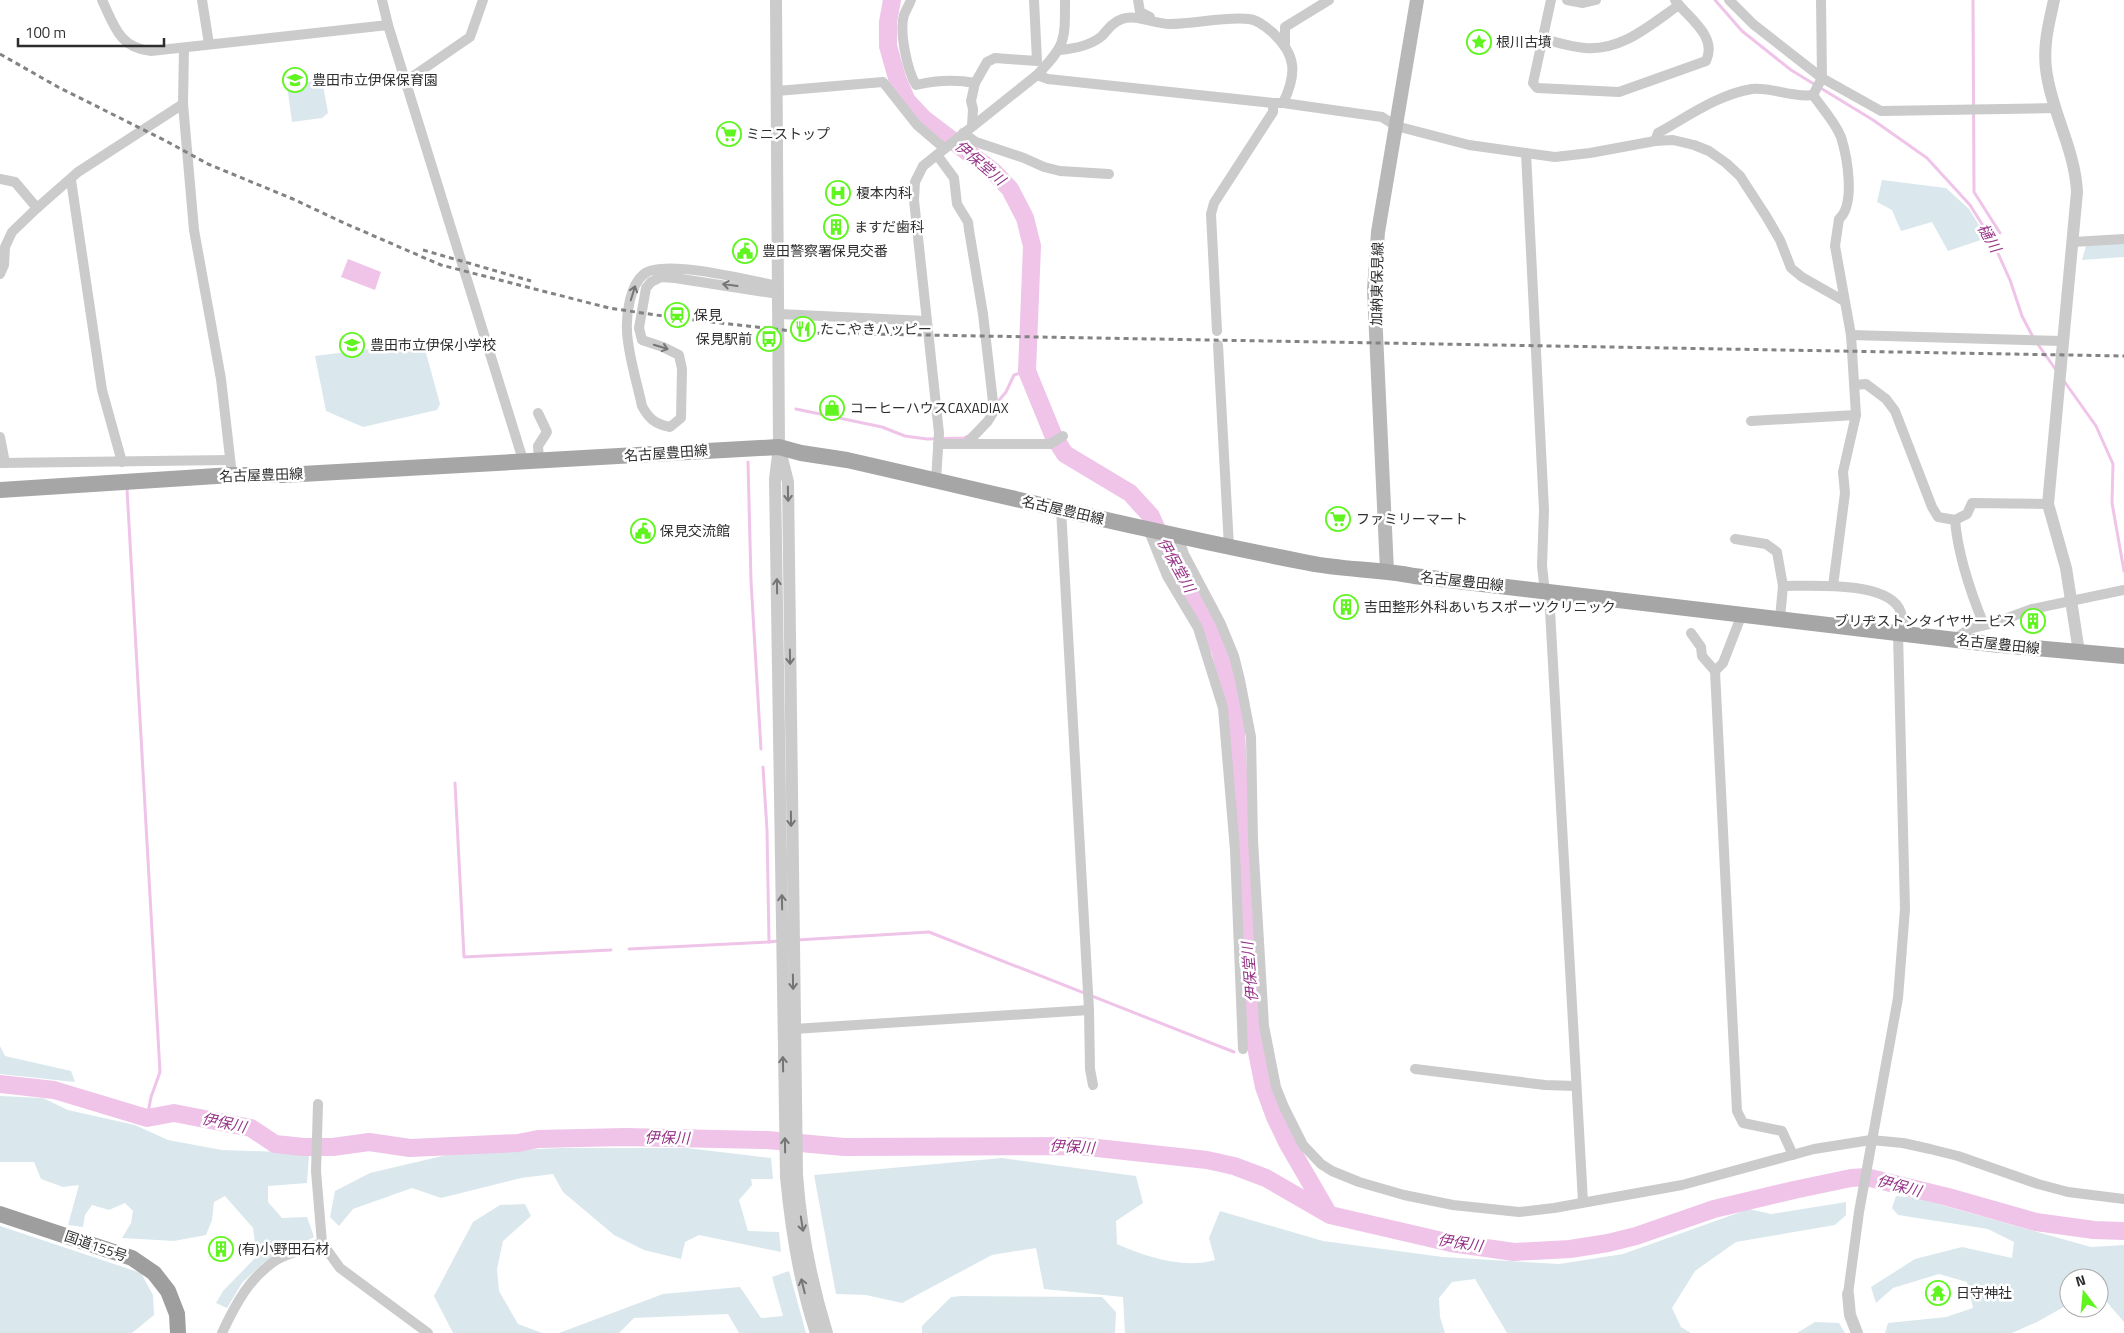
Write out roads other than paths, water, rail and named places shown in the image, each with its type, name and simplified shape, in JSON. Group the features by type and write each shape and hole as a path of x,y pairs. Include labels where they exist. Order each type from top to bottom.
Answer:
{"highway":[{"name":"国道155号","path":"0,1214 123,1255 154,1272 168,1291 177,1314 178,1333"}],"main road":[{"name":"加納東保見線","path":"1387,571 1374,290 1378,232 1417,0"},
{"name":"名古屋豊田線","path":"0,490 231,467 284,475 779,447 801,453 847,460 1161,532 1312,564 1387,571 1953,640 2124,656"}],"street":[{"path":"102,0 122,41 142,50 184,48 388,25"},
{"path":"202,0 209,44"},
{"path":"382,0 388,25 523,460"},
{"path":"406,81 470,37 483,0"},
{"path":"776,0 779,447 775,479 792,1236 798,1268 816,1333"},
{"path":"911,0 904,16 905,52 909,71 916,85 931,81 956,79 975,83"},
{"path":"972,126 972,101 975,83 987,62 995,58 1037,61 1034,0"},
{"path":"936,480 938,439 914,200 915,182 923,166 1037,75 1059,50 1064,34 1065,0"},
{"path":"1138,0 1140,12 1157,23"},
{"path":"1285,45 1285,27 1330,0"},
{"path":"1543,40 1583,48 1609,46 1623,42 1640,32 1677,2 1706,36 1708,56 1706,62 1619,92 1537,88 1533,83 1551,0"},
{"path":"1571,0 1583,3 1596,0"},
{"path":"1729,0 1758,29 1822,79 1881,111 2056,108"},
{"path":"1655,141 1658,133 1728,96 1753,89 1775,90 1802,97 1814,93 1822,79 1821,0"},
{"path":"2054,0 2045,60 2048,82 2067,141 2076,179 2073,242 2062,340 2048,504 2066,568 2079,652"},
{"path":"1059,50 1091,42 1101,36 1109,26 1122,19 1134,17 1169,24 1250,19 1263,25 1285,45 1290,55 1293,71 1291,87 1278,103 1214,203 1211,214 1217,331"},
{"path":"0,437 2,463 122,462 231,467 221,379 194,230 183,104 184,48"},
{"path":"1037,75 1048,79 1278,103 1382,117 1396,126 1469,145 1526,154 1555,157 1590,153 1655,141 1673,140 1694,144 1709,151 1740,176 1780,240 1791,268 1802,277 1844,300"},
{"path":"778,91 883,82 917,125 943,149 954,178 957,204 968,222 983,314 993,408 992,417 966,444"},
{"path":"1814,93 1840,136 1849,178 1848,200 1839,219 1835,246 1851,335 1856,415 1843,472 1845,493 1833,586"},
{"path":"0,274 4,265 5,246 12,232 37,208 78,172 183,104"},
{"path":"961,135 1044,167 1060,171 1109,174"},
{"path":"1526,154 1544,510 1542,566 1547,592 1583,1202"},
{"path":"71,180 102,390 122,462"},
{"path":"3,182 16,182 37,208"},
{"path":"2073,242 2124,239"},
{"path":"661,268 680,268 778,290 661,276 651,282 646,288 638,328 642,340 679,355 682,370 681,418 670,427 658,424 648,416 642,406 627,331 631,291 644,274 661,268"},
{"path":"779,314 926,321"},
{"path":"1851,335 2062,340"},
{"path":"1218,345 1229,547"},
{"path":"1855,385 1866,384 1886,399 1895,411 1932,507 1938,517 1955,520 1967,514 1972,503 2048,504"},
{"path":"538,412 547,432 538,446 540,460"},
{"path":"1751,420 1856,415"},
{"path":"938,439 966,444 1050,444 1063,436"},
{"path":"779,447 788,482 794,1029 790,1113"},
{"path":"1061,509 1089,1010 1090,1069 1093,1085"},
{"path":"1955,520 1961,557 1973,599 1984,625"},
{"path":"1161,532 1167,576 1198,628 1223,708 1235,850 1244,1049"},
{"path":"1161,532 1184,554 1220,622 1234,656 1240,680 1251,737 1253,840 1264,1026 1276,1087 1303,1145 1314,1159 1332,1171 1395,1192 1453,1205 1519,1212 1682,1185 1814,1150 1904,1143 1930,1148 2068,1192 2124,1199"},
{"path":"1735,540 1766,544 1777,552 1783,586 1780,618"},
{"path":"1783,586 1833,586 1880,593 1899,608 1905,909 1898,998 1870,1145 1848,1294 1850,1315 1857,1333"},
{"path":"1953,640 1969,629 1994,623 2032,609 2124,590"},
{"path":"1715,672 1723,663 1742,614"},
{"path":"1690,634 1701,647 1702,656 1715,672 1737,1111 1743,1123 1782,1131 1793,1155"},
{"path":"794,1029 1089,1010"},
{"path":"1415,1069 1545,1085 1576,1086"},
{"path":"318,1106 316,1171 322,1243 340,1268 428,1333"},
{"path":"791,1176 807,1256 827,1333"},
{"path":"222,1333 240,1297 266,1267 292,1253 322,1243"}],"waterway":[{"name":"伊保堂川","path":"892,0 888,22 888,46 897,78 907,101 924,119 994,172 1010,189 1025,218 1032,246 1027,371 1054,437 1065,454 1130,493 1151,516 1173,566 1194,598 1220,650 1232,696 1236,730 1245,912 1257,1052 1264,1087 1275,1117 1288,1144 1328,1213"},
{"name":"樋川","path":"1715,0 1742,31 1791,70 1873,120 1927,158 1970,205 1992,240 2010,280 2022,316 2033,337"},
{"path":"1973,0 1974,192 2000,233"},
{"name":"樋川","path":"2037,343 2056,370"},
{"path":"995,405 1006,392 1014,375 1027,371"},
{"name":"樋川","path":"2064,381 2096,426 2113,464 2112,503 2124,571"},
{"path":"796,409 882,427 905,436 927,439 964,438 968,436"},
{"path":"748,462 751,581 761,749"},
{"path":"127,489 160,1072 151,1097 147,1118"},
{"path":"629,949 769,942 767,830 763,767"},
{"path":"455,783 464,957 611,950"},
{"path":"797,940 929,932 1234,1052"},
{"path":"769,942 778,941"},
{"name":"伊保川","path":"0,1084 54,1090 147,1118 174,1113 251,1128 275,1144 304,1147 333,1147 369,1142 410,1148 518,1143 538,1139 625,1137 767,1140 844,1147 1079,1146 1207,1160 1234,1166 1266,1178 1330,1215 1451,1243 1514,1252 1570,1249 1608,1243 1636,1236 1714,1209 1794,1190 1851,1178 1866,1177 1948,1197 2036,1222 2094,1230 2124,1231"}],"railway":[{"path":"0,54 58,87 208,164 293,199 441,265 609,308 676,318 810,333 2124,356"},
{"path":"423,250 531,281"}],"place":[{"name":"根川古墳","path":"1479,42"},
{"name":"豊田市立伊保保育園","path":"295,80"},
{"name":"ミニストップ","path":"729,134"},
{"name":"榎本内科","path":"838,193"},
{"name":"ますだ歯科","path":"836,227"},
{"name":"豊田警察署保見交番","path":"745,251"},
{"name":"保見","path":"677,315"},
{"name":"たこやきハッピー","path":"803,329"},
{"name":"保見駅前","path":"769,339"},
{"name":"豊田市立伊保小学校","path":"352,345"},
{"name":"コーヒーハウスCAXADIAX","path":"832,408"},
{"name":"ファミリーマート","path":"1338,519"},
{"name":"保見交流館","path":"643,531"},
{"name":"吉田整形外科あいちスポーツクリニック","path":"1346,607"},
{"name":"ブリヂストンタイヤサービス","path":"2033,621"},
{"name":"(有)小野田石材","path":"221,1249"},
{"name":"日守神社","path":"1938,1293"}]}
